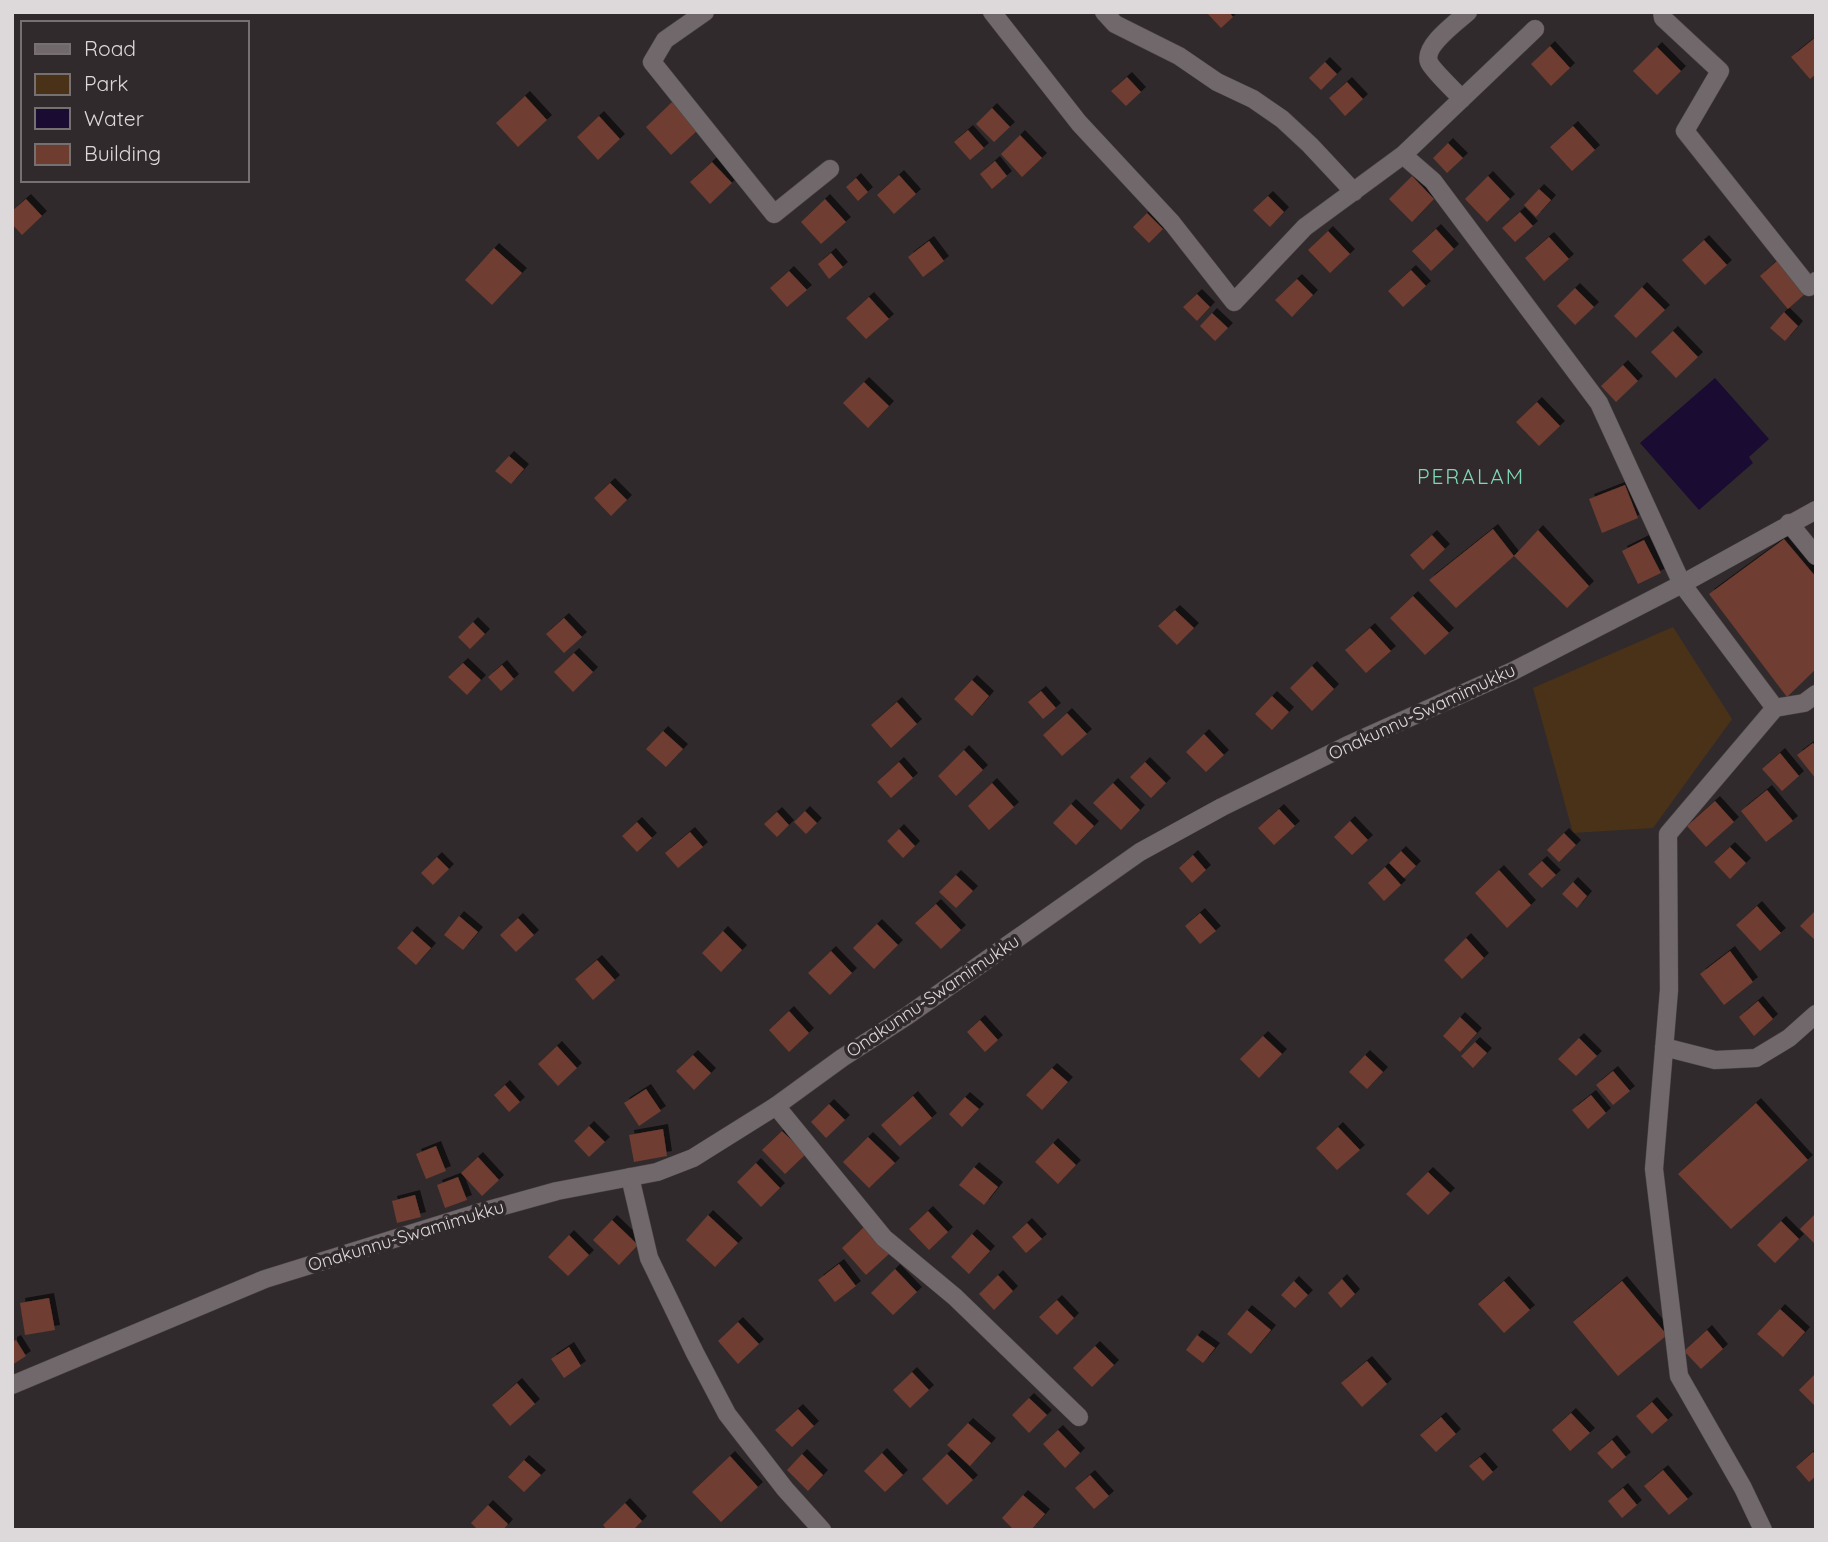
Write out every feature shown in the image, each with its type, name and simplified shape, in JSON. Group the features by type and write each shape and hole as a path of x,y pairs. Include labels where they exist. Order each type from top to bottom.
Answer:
{"street":[{"path":"705,12 664,40 652,62 774,214 830,169"},
{"path":"992,12 1079,123 1172,223 1234,302 1305,227 1403,155 1535,29"},
{"path":"1104,12 1115,24 1179,56 1217,82 1253,99 1282,119 1354,192"},
{"path":"1462,99 1429,63 1428,53 1433,44 1468,12"},
{"path":"1662,12 1663,18 1720,71 1685,131 1809,287 1816,281"},
{"path":"1403,155 1433,181 1599,403 1682,584 1775,708"},
{"name":"Onakunnu-Swamimukku","path":"12,1385 265,1279 463,1217 557,1191 657,1172 693,1158 776,1106 1140,852 1222,807 1346,746 1513,671 1682,584 1816,510"},
{"path":"1790,523 1816,556"},
{"path":"1763,1530 1744,1488 1679,1376 1654,1169 1668,990 1668,834 1775,708 1804,703 1816,694"},
{"path":"1664,1047 1716,1060 1756,1058 1789,1038 1816,1014"},
{"path":"776,1106 884,1238 955,1297 1079,1417"},
{"path":"630,1177 649,1258 727,1414 785,1489 822,1530"}],"green space":[{"path":"1673,627 1732,719 1653,828 1573,833 1533,688"}],"water":[{"path":"1715,378 1769,439 1749,457 1753,463 1699,510 1640,443"}],"building":[{"path":"1229,12 1233,17 1221,28 1208,14"},
{"path":"1816,37 1816,74 1810,79 1791,57"},
{"path":"1550,46 1570,68 1551,86 1531,64"},
{"path":"1657,47 1681,71 1657,95 1633,71"},
{"path":"1325,62 1337,74 1321,90 1309,78"},
{"path":"1127,77 1141,92 1126,106 1111,91"},
{"path":"1347,82 1363,99 1345,116 1329,98"},
{"path":"525,96 547,120 518,147 496,123"},
{"path":"672,102 698,130 671,155 646,127"},
{"path":"992,108 1010,127 994,142 976,124"},
{"path":"599,116 620,139 598,160 577,137"},
{"path":"1573,126 1595,150 1572,171 1550,147"},
{"path":"968,130 984,148 970,160 954,142"},
{"path":"1020,135 1042,158 1022,177 1001,154"},
{"path":"1448,143 1463,158 1447,173 1433,158"},
{"path":"995,161 1007,176 992,189 980,174"},
{"path":"712,162 732,183 710,204 690,182"},
{"path":"899,175 916,194 894,214 877,195"},
{"path":"1412,176 1434,199 1412,222 1389,199"},
{"path":"1488,176 1510,199 1487,222 1465,199"},
{"path":"856,178 868,192 858,201 846,187"},
{"path":"1539,189 1551,200 1536,217 1524,205"},
{"path":"1268,196 1284,212 1270,227 1253,210"},
{"path":"26,199 42,216 22,235 12,224 12,211"},
{"path":"825,199 846,222 821,244 801,222"},
{"path":"1520,212 1533,226 1515,242 1502,228"},
{"path":"1147,213 1163,229 1149,243 1133,227"},
{"path":"1436,229 1454,249 1431,271 1412,251"},
{"path":"1328,231 1350,254 1330,273 1308,250"},
{"path":"1549,237 1569,259 1544,281 1525,258"},
{"path":"1704,240 1727,265 1705,285 1682,260"},
{"path":"929,241 944,261 923,277 908,257"},
{"path":"494,248 522,273 492,305 465,280"},
{"path":"831,253 843,267 829,279 818,264"},
{"path":"1777,261 1806,293 1788,309 1760,276"},
{"path":"1411,270 1426,286 1403,307 1388,291"},
{"path":"789,271 807,290 787,307 770,288"},
{"path":"1297,279 1313,295 1292,317 1275,300"},
{"path":"1642,287 1665,310 1636,338 1614,316"},
{"path":"1575,288 1594,307 1575,325 1557,306"},
{"path":"1197,294 1210,307 1197,321 1183,307"},
{"path":"869,297 889,319 866,339 846,318"},
{"path":"1784,312 1798,326 1785,341 1770,328"},
{"path":"1212,313 1228,328 1215,341 1200,326"},
{"path":"1673,331 1698,357 1676,378 1651,352"},
{"path":"1623,365 1638,381 1616,402 1601,386"},
{"path":"864,382 889,406 868,428 843,403"},
{"path":"1537,402 1560,426 1539,446 1516,422"},
{"path":"509,456 524,469 511,484 495,471"},
{"path":"610,483 627,500 611,516 594,498"},
{"path":"1625,485 1638,518 1602,533 1589,499"},
{"path":"1493,529 1514,556 1456,608 1429,580"},
{"path":"1538,530 1589,586 1567,608 1514,556"},
{"path":"1432,535 1445,549 1423,570 1410,555"},
{"path":"1784,539 1816,577 1816,669 1787,697 1709,594"},
{"path":"1644,540 1661,573 1638,584 1622,551"},
{"path":"1413,596 1449,633 1425,655 1390,618"},
{"path":"1175,610 1194,628 1177,645 1158,626"},
{"path":"564,618 582,637 564,653 546,634"},
{"path":"473,622 485,634 470,649 458,637"},
{"path":"1370,628 1391,651 1366,673 1345,650"},
{"path":"574,653 593,672 573,692 554,672"},
{"path":"463,663 481,680 467,695 448,677"},
{"path":"502,665 514,679 501,691 488,677"},
{"path":"1312,666 1334,689 1312,711 1290,688"},
{"path":"972,680 989,696 972,716 954,699"},
{"path":"1041,691 1056,708 1043,719 1028,702"},
{"path":"1272,696 1289,712 1272,730 1255,714"},
{"path":"897,702 917,724 891,748 871,725"},
{"path":"1067,713 1087,734 1062,756 1043,735"},
{"path":"663,731 683,749 666,767 646,749"},
{"path":"1204,734 1224,755 1206,772 1186,752"},
{"path":"1813,743 1816,747 1816,779 1797,755"},
{"path":"964,750 983,770 956,796 938,776"},
{"path":"1780,753 1799,776 1782,791 1762,769"},
{"path":"899,762 913,778 891,798 877,782"},
{"path":"1145,762 1166,783 1151,798 1130,777"},
{"path":"992,783 1014,807 989,830 968,806"},
{"path":"1113,783 1140,810 1121,830 1093,803"},
{"path":"1767,790 1793,821 1766,842 1741,811"},
{"path":"1715,801 1734,822 1706,847 1687,826"},
{"path":"1071,804 1094,826 1076,845 1053,823"},
{"path":"1279,809 1295,826 1274,845 1258,828"},
{"path":"805,811 817,823 806,834 794,822"},
{"path":"777,812 789,825 777,837 764,824"},
{"path":"1350,821 1368,840 1352,855 1334,837"},
{"path":"637,822 652,838 637,852 622,836"},
{"path":"899,829 915,846 903,858 887,841"},
{"path":"690,832 703,847 678,868 665,853"},
{"path":"1564,833 1576,845 1559,862 1547,850"},
{"path":"1730,847 1746,863 1730,879 1714,862"},
{"path":"1401,851 1416,866 1404,878 1389,863"},
{"path":"1193,855 1206,870 1192,883 1179,868"},
{"path":"437,857 449,869 433,885 421,873"},
{"path":"1542,861 1556,875 1542,888 1528,874"},
{"path":"1385,867 1401,885 1384,901 1368,883"},
{"path":"1499,870 1531,905 1507,928 1475,893"},
{"path":"956,875 973,891 956,908 939,892"},
{"path":"1573,882 1587,896 1577,908 1562,894"},
{"path":"936,904 961,930 941,949 915,923"},
{"path":"1757,906 1781,933 1760,951 1736,925"},
{"path":"1816,910 1816,941 1800,926"},
{"path":"1200,913 1216,931 1200,944 1185,926"},
{"path":"459,916 478,932 463,950 444,935"},
{"path":"518,918 534,935 516,952 500,935"},
{"path":"877,924 898,945 874,969 853,948"},
{"path":"412,931 431,948 416,965 397,948"},
{"path":"723,931 742,950 721,972 702,953"},
{"path":"1466,938 1484,958 1462,979 1444,960"},
{"path":"831,951 852,973 830,995 808,973"},
{"path":"1730,951 1753,982 1724,1005 1700,974"},
{"path":"597,960 615,980 593,1000 575,979"},
{"path":"1758,1001 1773,1019 1754,1036 1739,1017"},
{"path":"789,1011 809,1033 789,1052 769,1030"},
{"path":"1460,1017 1477,1033 1460,1052 1443,1036"},
{"path":"980,1020 998,1040 985,1052 967,1032"},
{"path":"1263,1036 1282,1054 1259,1078 1240,1059"},
{"path":"1579,1038 1597,1056 1576,1076 1558,1059"},
{"path":"1475,1042 1487,1053 1473,1068 1461,1056"},
{"path":"557,1046 577,1068 558,1086 538,1064"},
{"path":"693,1055 711,1073 694,1090 676,1071"},
{"path":"1365,1055 1383,1072 1367,1089 1349,1072"},
{"path":"1052,1068 1068,1082 1042,1110 1026,1095"},
{"path":"1613,1071 1630,1091 1613,1105 1596,1085"},
{"path":"505,1085 520,1102 509,1112 494,1095"},
{"path":"646,1089 661,1111 639,1126 624,1103"},
{"path":"1591,1095 1606,1113 1588,1129 1572,1110"},
{"path":"913,1096 932,1118 900,1146 881,1125"},
{"path":"965,1097 979,1109 962,1127 949,1114"},
{"path":"1756,1103 1808,1160 1731,1229 1678,1174"},
{"path":"829,1104 845,1120 826,1138 811,1122"},
{"path":"589,1126 605,1142 589,1157 574,1141"},
{"path":"1338,1127 1360,1150 1337,1170 1316,1148"},
{"path":"663,1129 667,1156 634,1162 629,1135"},
{"path":"782,1131 806,1154 785,1174 762,1150"},
{"path":"868,1137 895,1163 869,1188 843,1162"},
{"path":"1053,1143 1076,1165 1058,1184 1035,1162"},
{"path":"436,1146 446,1171 426,1179 416,1154"},
{"path":"478,1157 499,1180 482,1196 461,1173"},
{"path":"756,1163 780,1188 761,1207 737,1182"},
{"path":"974,1167 998,1187 984,1205 959,1185"},
{"path":"1428,1172 1450,1193 1428,1215 1406,1194"},
{"path":"458,1177 467,1200 445,1208 437,1185"},
{"path":"415,1195 421,1217 397,1223 392,1201"},
{"path":"928,1211 948,1232 929,1250 909,1229"},
{"path":"1816,1213 1816,1245 1800,1229"},
{"path":"708,1215 738,1243 715,1267 686,1240"},
{"path":"612,1220 638,1245 619,1265 593,1240"},
{"path":"1781,1221 1799,1239 1775,1263 1757,1245"},
{"path":"1027,1223 1042,1239 1026,1253 1012,1237"},
{"path":"864,1227 889,1254 866,1275 842,1248"},
{"path":"972,1234 990,1251 969,1274 951,1257"},
{"path":"569,1235 589,1255 568,1276 548,1257"},
{"path":"839,1264 856,1286 835,1302 818,1280"},
{"path":"895,1269 917,1292 893,1315 871,1293"},
{"path":"998,1275 1013,1291 994,1310 979,1294"},
{"path":"1342,1279 1355,1294 1341,1308 1328,1293"},
{"path":"1294,1281 1308,1295 1295,1308 1281,1295"},
{"path":"1504,1281 1530,1310 1504,1333 1478,1304"},
{"path":"1622,1281 1667,1335 1618,1376 1573,1322"},
{"path":"49,1298 55,1330 25,1335 20,1303"},
{"path":"1057,1300 1074,1318 1057,1335 1039,1317"},
{"path":"1780,1309 1805,1332 1783,1357 1757,1334"},
{"path":"1247,1310 1271,1330 1251,1354 1227,1334"},
{"path":"738,1322 759,1344 738,1364 718,1341"},
{"path":"1707,1330 1723,1349 1701,1369 1684,1351"},
{"path":"1197,1335 1215,1348 1203,1363 1186,1350"},
{"path":"16,1340 26,1356 12,1365 12,1342"},
{"path":"1095,1346 1114,1365 1092,1387 1073,1368"},
{"path":"569,1347 581,1366 564,1378 551,1359"},
{"path":"1367,1361 1387,1384 1362,1407 1341,1383"},
{"path":"912,1372 929,1390 910,1408 893,1390"},
{"path":"1816,1373 1816,1407 1799,1390"},
{"path":"517,1383 535,1404 510,1426 492,1405"},
{"path":"1029,1398 1047,1415 1029,1433 1012,1415"},
{"path":"1652,1402 1668,1420 1652,1434 1636,1416"},
{"path":"798,1409 814,1426 792,1447 775,1430"},
{"path":"1571,1413 1590,1433 1570,1451 1552,1430"},
{"path":"1441,1417 1456,1434 1436,1452 1420,1435"},
{"path":"968,1423 991,1443 970,1466 947,1445"},
{"path":"1058,1430 1080,1453 1065,1468 1043,1444"},
{"path":"1612,1440 1626,1457 1612,1469 1597,1453"},
{"path":"1813,1452 1816,1455 1816,1476 1809,1482 1796,1467"},
{"path":"882,1453 903,1475 885,1492 864,1471"},
{"path":"802,1454 823,1475 808,1491 787,1470"},
{"path":"947,1454 973,1480 947,1505 922,1479"},
{"path":"730,1456 758,1487 721,1522 692,1492"},
{"path":"1480,1457 1493,1472 1483,1481 1469,1466"},
{"path":"524,1460 541,1475 524,1492 508,1477"},
{"path":"1663,1470 1688,1499 1669,1515 1644,1486"},
{"path":"1090,1475 1109,1496 1094,1509 1075,1488"},
{"path":"1623,1488 1637,1505 1622,1518 1608,1501"},
{"path":"1023,1495 1045,1514 1031,1530 1014,1530 1002,1518"},
{"path":"625,1503 642,1521 633,1530 607,1530 603,1525"},
{"path":"488,1505 508,1524 503,1530 478,1530 471,1523"}],"district":[{"name":"PERALAM","path":"1471,477"}]}
